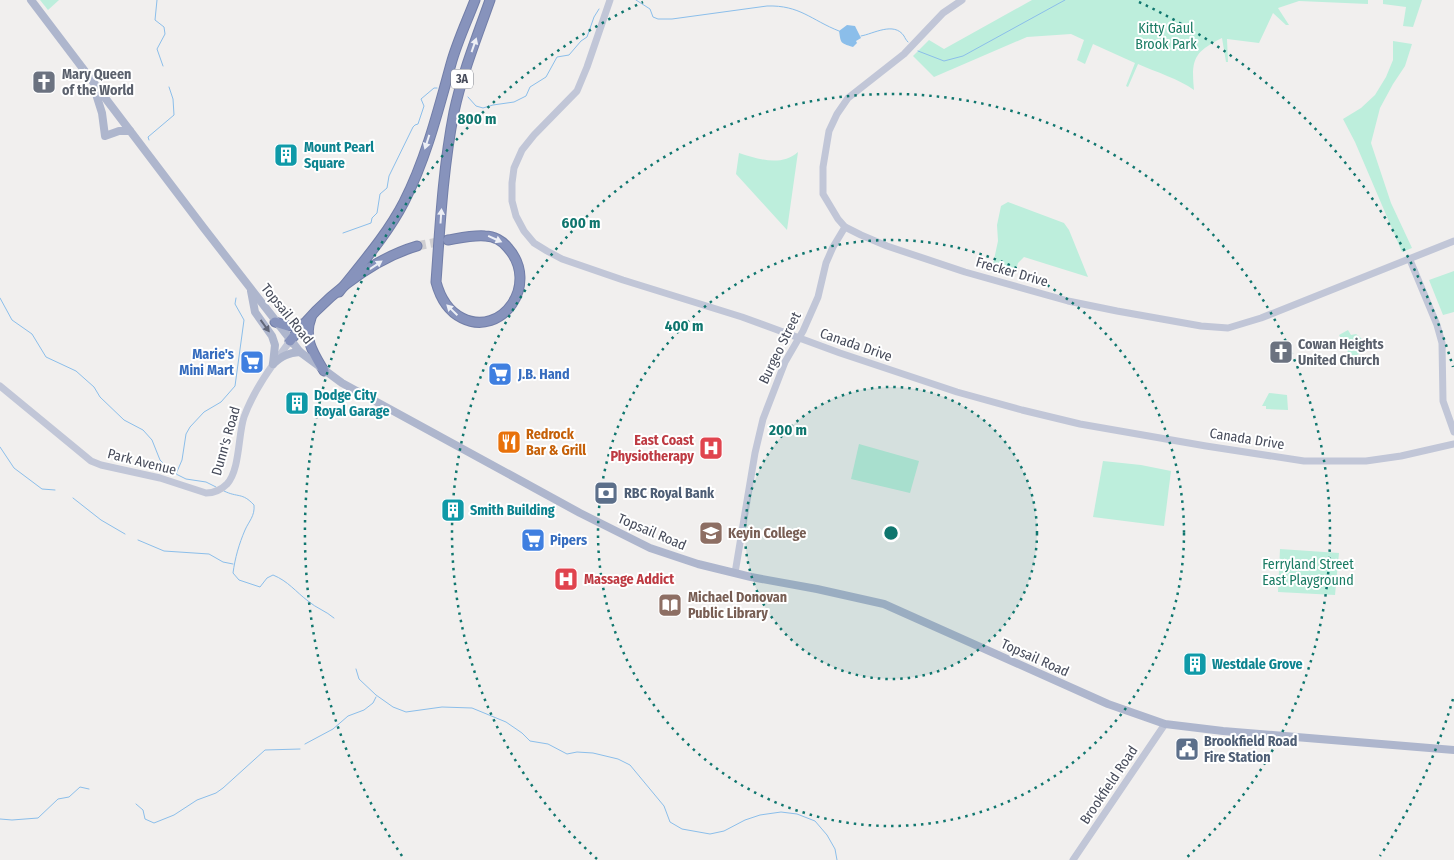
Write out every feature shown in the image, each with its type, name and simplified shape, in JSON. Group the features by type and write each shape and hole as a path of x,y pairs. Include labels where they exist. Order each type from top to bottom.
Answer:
{"highway":[{"name":"3A","path":"339,292 382,237 401,208 420,163 443,96 451,64 475,0"},
{"name":"3A","path":"448,240 470,236 496,238 506,245 514,255 521,275 521,284 512,304 501,314 482,323 465,319 450,309 440,294 436,282 446,161 454,112 460,86 490,0"},
{"path":"290,341 314,313 339,292 390,256 417,246"},
{"path":"314,313 308,332 308,342 324,372"},
{"path":"275,322 288,326 304,324"}],"main road":[{"name":"Topsail Road","path":"31,0 275,322 300,352 324,372 386,408 630,539 650,548 698,564 884,604 1108,704 1165,724 1223,731 1454,750"},
{"path":"97,88 96,94 102,113 105,136 119,131 130,131"},
{"path":"250,289 255,312 272,336 275,345 273,364"},
{"path":"273,364 288,353 300,352"}],"street":[{"name":"Canada Drive","path":"610,0 588,67 577,91 534,135 522,150 514,168 512,201 516,216 524,231 534,243 546,251 562,259 623,280 742,317 840,353 957,392 1080,424 1304,461 1336,462 1366,460 1401,456 1454,444"},
{"name":"Frecker Drive","path":"962,0 943,12 908,50 848,98 837,114 829,131 823,168 823,194 838,220 845,227 887,246 1000,282 1068,301 1201,326 1228,328 1261,318 1454,241"},
{"name":"Burgeo Street","path":"735,573 754,452 763,419 775,382 803,331 818,297 832,247 845,227"},
{"path":"1410,260 1437,325 1442,344 1443,400 1454,432"},
{"name":"Dunn's Road","path":"214,492 227,484 231,478 244,418 252,398 290,341"},
{"name":"Park Avenue","path":"0,386 91,461 101,466 160,478 206,493 214,492"},
{"name":"Brookfield Road","path":"1073,860 1165,724"}],"green space":[{"path":"40,0 59,0 48,10"},
{"name":"Kitty Gaul Brook Park","path":"1032,0 1368,0 1368,4 1299,1 1278,8 1289,25 1286,25 1273,13 1259,43 1227,39 1228,62 1226,62 1222,38 1200,52 1194,64 1194,90 1174,79 1138,64 1128,87 1126,86 1135,63 1093,44 1085,64 1077,60 1084,40 1071,34 1027,37 934,77 913,56 929,40 944,49"},
{"path":"1383,0 1422,0 1413,27 1403,26 1406,7 1383,4"},
{"path":"1393,41 1412,44 1405,66 1380,108 1371,143 1391,203 1412,248 1402,252 1355,142 1343,119 1361,108 1375,95 1386,77 1393,60"},
{"path":"798,152 787,230 736,174 739,153 762,159 777,160 791,157"},
{"path":"1008,202 1064,223 1069,230 1088,277 1024,257 1018,263 1014,277 992,269 998,241 997,225 1001,206"},
{"path":"1454,271 1454,312 1443,315 1429,280"},
{"path":"1348,330 1351,335 1356,334 1361,338 1365,348 1363,352 1351,358 1339,335"},
{"path":"1269,393 1287,395 1288,410 1266,409 1266,406 1262,406"},
{"path":"859,444 919,461 910,493 851,479"},
{"path":"1103,461 1141,465 1171,471 1164,526 1093,517"},
{"name":"Ferryland Street East Playground","path":"1280,549 1339,553 1335,595 1278,592"}],"water":[{"path":"847,25 855,26 861,38 856,41 857,43 853,47 843,43 841,40 839,31"}],"waterway":[{"path":"157,0 155,20 164,27 165,34 157,49 163,66"},
{"path":"636,0 650,9 653,17 658,19 672,19 778,6 805,14 839,31"},
{"path":"918,51 944,61 963,56 1065,0"},
{"path":"468,97 476,106 483,108 514,102 526,96 530,87 546,77 557,57 569,55 587,37 599,9"},
{"path":"861,36 895,29 908,42"},
{"path":"149,140 148,137 174,115 173,99 169,87"},
{"path":"343,233 371,223 372,218 377,213 380,194 387,188 389,176 413,127 418,124 424,106 421,99 434,88 437,88"},
{"path":"0,298 12,320 32,334 46,357 76,371 94,387 100,397 124,420 143,430 152,440 160,460 166,466 186,479 206,482 216,487"},
{"path":"176,474 182,460 186,434 190,427 204,412 221,402 235,386 244,320 235,304 236,298"},
{"path":"0,447 14,468 42,489 55,490"},
{"path":"224,491 243,497 254,505 253,515 243,535 235,562 233,573 239,580 260,587 267,578 273,575 283,580 311,603 334,618"},
{"path":"73,498 101,520 125,534"},
{"path":"138,540 164,551 209,554 223,562 233,564"},
{"path":"356,669 359,679 376,695 393,707 406,712 442,707 472,708 506,722 530,741 548,744 567,754 577,752 593,753 618,759 630,765 664,806 670,822 682,829 710,834 724,831 745,820 760,815 781,812 797,814 815,821 827,835 835,849 837,860"},
{"path":"305,744 333,729 348,716 364,710 373,703 376,697"},
{"path":"136,804 143,810 145,819 154,823 174,815 197,800 216,793 265,750 300,749"},
{"path":"0,819 38,818 58,799 69,797 80,787 89,789"}],"tunnel":[{"path":"417,246 448,240"}],"place":[{"name":"Mary Queen of the World","path":"44,82"},
{"name":"Mount Pearl Square","path":"286,155"},
{"name":"Cowan Heights United Church","path":"1281,352"},
{"name":"Marie's Mini Mart","path":"252,362"},
{"name":"J.B. Hand","path":"500,374"},
{"name":"Dodge City Royal Garage","path":"297,403"},
{"name":"Redrock Bar & Grill","path":"509,442"},
{"name":"East Coast Physiotherapy","path":"711,448"},
{"name":"RBC Royal Bank","path":"606,493"},
{"name":"Smith Building","path":"453,510"},
{"name":"Keyin College","path":"711,533"},
{"name":"Pipers","path":"533,540"},
{"name":"Massage Addict","path":"566,579"},
{"name":"Michael Donovan Public Library","path":"670,605"},
{"name":"Westdale Grove","path":"1195,664"},
{"name":"Brookfield Road Fire Station","path":"1187,749"}]}
